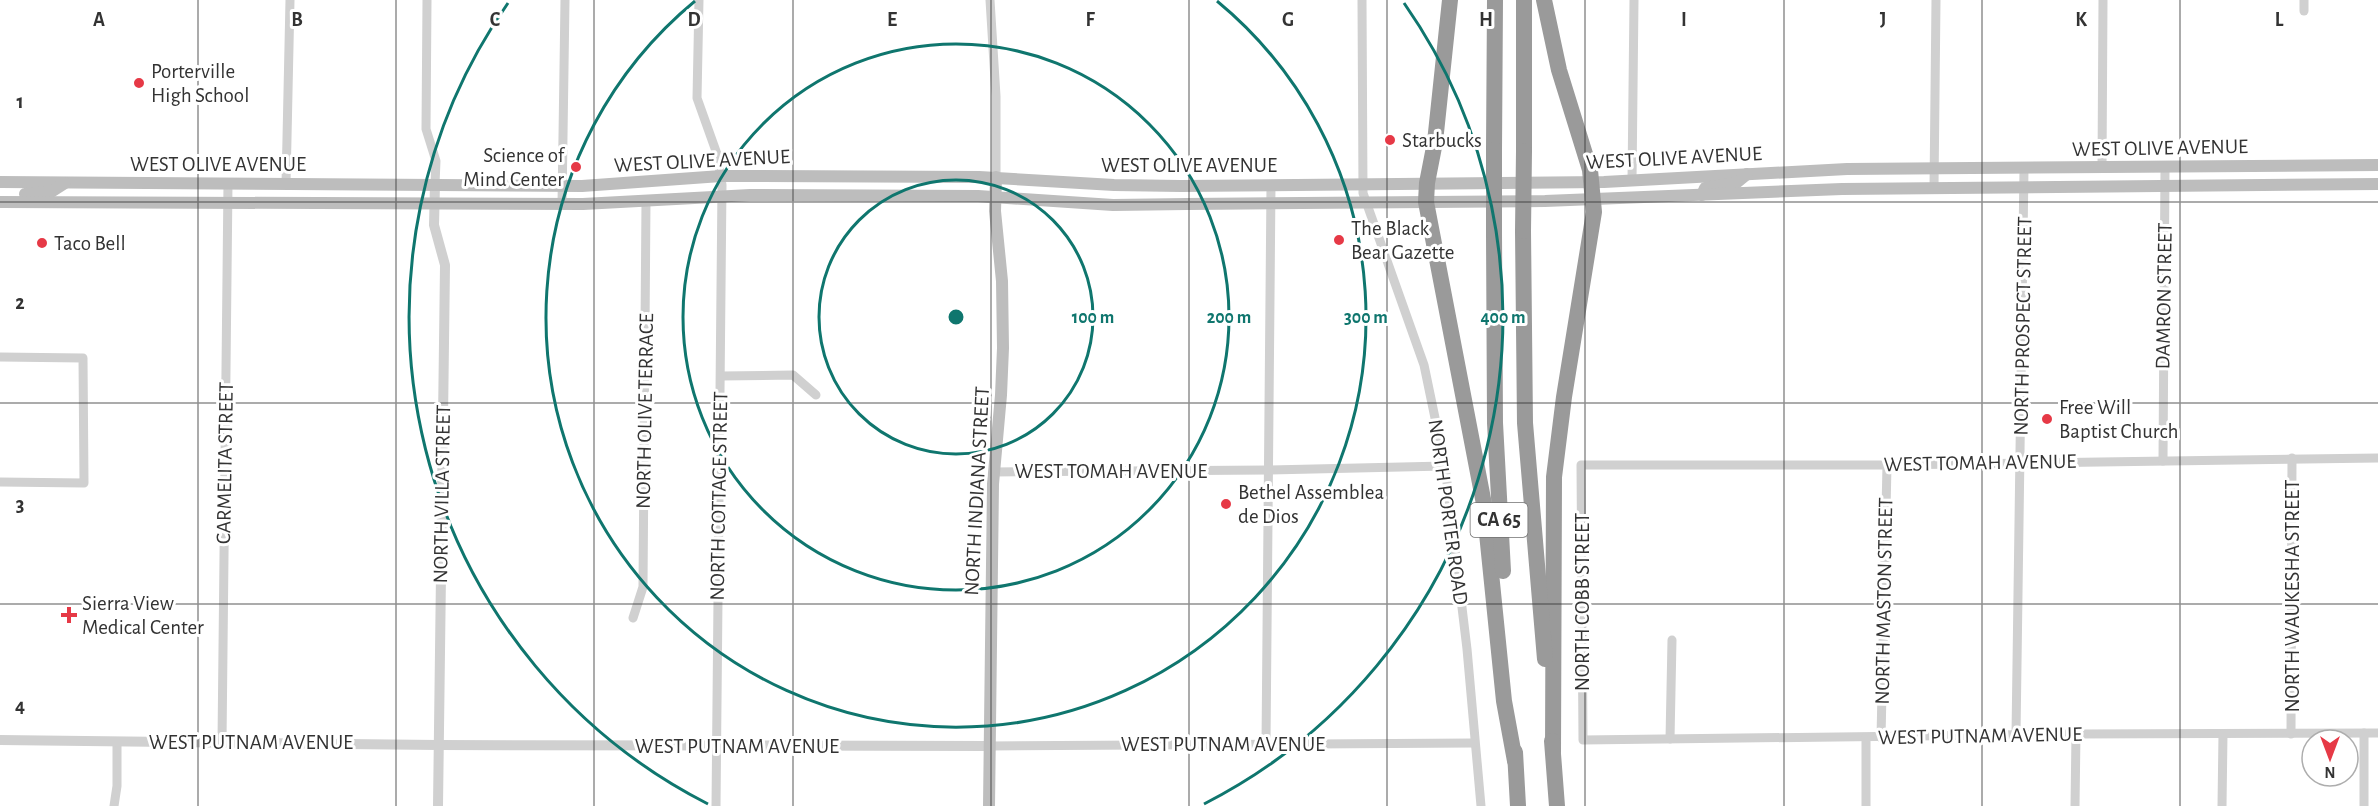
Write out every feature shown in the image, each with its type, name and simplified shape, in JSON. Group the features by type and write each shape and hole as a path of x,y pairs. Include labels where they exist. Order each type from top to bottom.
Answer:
{"highway":[{"path":"1450,0 1435,142 1427,183 1426,202 1484,504 1504,701 1515,761"},
{"name":"CA 65","path":"1495,0 1496,457 1518,806"},
{"name":"CA 65","path":"1524,0 1523,391 1527,464 1557,806"},
{"path":"1544,0 1559,70 1593,182 1594,200 1591,239 1562,406 1554,477 1553,752"}],"main road":[{"name":"WEST OLIVE AVENUE","path":"0,182 562,185 629,183 996,197 1113,205 1271,204 1427,183 1632,181 1847,170 2378,165"},
{"path":"1702,195 1705,188 1736,183 1747,174"},
{"name":"WEST OLIVE AVENUE","path":"0,202 562,204 646,201 722,186 996,177 1114,185 1271,185 1363,193 1426,202 1594,200 1798,190 2378,184"},
{"name":"NORTH INDIANA STREET","path":"988,806 993,472 1003,348 1003,300 996,177"},
{"path":"0,194 46,193 56,190 65,183"}],"street":[{"path":"286,184 290,0"},
{"path":"427,0 426,129 436,161 435,184"},
{"path":"562,204 565,0"},
{"name":"NORTH COTTAGE STREET","path":"699,0 697,98 717,154 722,186 716,806"},
{"path":"990,0 996,96 996,177"},
{"path":"1362,0 1363,193"},
{"path":"1632,181 1634,0"},
{"path":"1934,188 1936,0"},
{"path":"2102,168 2103,0"},
{"path":"2304,0 2304,11"},
{"name":"DAMRON STREET","path":"2163,461 2165,168"},
{"name":"NORTH PROSPECT STREET","path":"2016,735 2022,463 2024,169"},
{"name":"CARMELITA STREET","path":"222,742 228,183"},
{"name":"NORTH VILLA STREET","path":"435,184 434,225 445,265 438,806"},
{"path":"1266,744 1271,185"},
{"name":"NORTH PORTER ROAD","path":"1363,193 1424,365 1446,466 1467,649 1481,806"},
{"name":"NORTH OLIVE TERRACE","path":"633,618 643,587 646,201"},
{"path":"0,357 83,358 84,483 0,482"},
{"path":"721,376 793,375 816,395"},
{"name":"NORTH WAUKESHA STREET","path":"2291,734 2292,458"},
{"name":"WEST TOMAH AVENUE","path":"1581,465 1887,465 2378,458"},
{"name":"NORTH COBB STREET","path":"1581,465 1582,740"},
{"name":"NORTH MASTON STREET","path":"1881,738 1887,465"},
{"name":"WEST TOMAH AVENUE","path":"993,472 1446,466"},
{"path":"1670,739 1672,640"},
{"path":"2364,733 2364,806"},
{"name":"WEST PUTNAM AVENUE","path":"1582,740 2378,733"},
{"path":"2076,734 2076,806"},
{"path":"2222,806 2223,734"},
{"path":"1866,738 1866,806"},
{"name":"WEST PUTNAM AVENUE","path":"0,740 716,746 1474,743"},
{"path":"114,806 117,786 117,742"}],"place":[{"name":"Porterville High School","path":"139,83"},
{"name":"Starbucks","path":"1390,140"},
{"name":"Science of Mind Center","path":"576,167"},
{"name":"The Black Bear Gazette","path":"1339,240"},
{"name":"Taco Bell","path":"42,243"},
{"name":"Free Will Baptist Church","path":"2047,419"},
{"name":"Bethel Assemblea de Dios","path":"1226,504"},
{"name":"Sierra View Medical Center","path":"69,615"}]}
